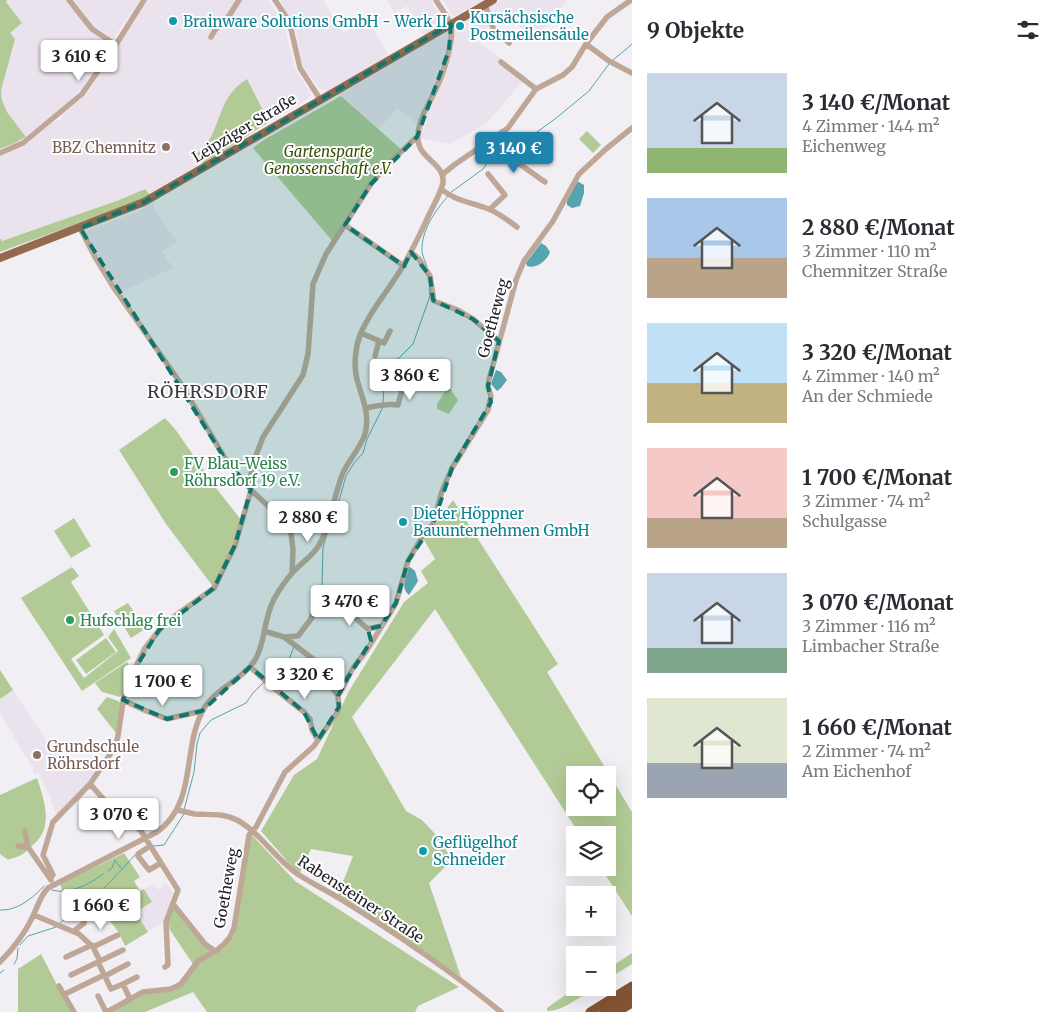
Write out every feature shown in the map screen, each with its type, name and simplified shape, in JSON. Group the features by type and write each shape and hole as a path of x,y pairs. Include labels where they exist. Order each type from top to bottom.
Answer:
{"highway":[{"path":"605,1002 632,980"},
{"path":"590,1012 632,986"},
{"path":"604,1012 632,995"},
{"path":"617,1012 632,1003"}],"main road":[{"name":"Leipziger Straße","path":"0,258 144,202 489,2"}],"street":[{"path":"68,0 92,29 116,45"},
{"path":"0,153 23,143 82,94 144,0"},
{"path":"211,37 215,30 229,16 239,0"},
{"path":"275,0 285,15 291,29 300,68 320,99"},
{"path":"52,881 145,838 166,826 181,811 196,728 202,711 215,695 250,667 259,651 270,607 292,573 310,557 321,542 342,476 358,450 364,435 367,419 366,408 355,367 361,333 371,313 404,266 442,189 443,174 422,153 418,146 417,137 423,116 438,84 452,36 451,24 436,0"},
{"path":"443,174 510,126 536,90 563,75 572,67 586,44 607,17 631,0"},
{"path":"489,2 493,28 509,43"},
{"path":"586,44 616,66 632,73"},
{"path":"501,62 536,90"},
{"name":"Goetheweg","path":"106,1012 143,992 176,987 181,984 198,962 224,944 233,932 247,840 285,772 314,746 339,707 338,696 353,668 367,650 396,603 401,582 413,551 435,518 442,491 452,468 488,410 491,396 488,386 516,280 524,260 553,221 579,174 632,128"},
{"path":"498,136 504,153 545,182"},
{"path":"0,962 18,941 34,915 40,897 52,881 53,875 43,855 50,827 55,818 90,784 115,747 123,700 131,676 145,648 159,630 173,617 214,588 236,545 250,488 255,458 263,437 303,375 308,354 313,284 326,254 371,184 386,166 417,137"},
{"path":"438,167 454,165"},
{"path":"488,174 505,195 490,210"},
{"path":"442,189 448,195 501,215 517,227"},
{"path":"345,226 404,266"},
{"path":"80,228 114,288 180,384 227,462 250,488 284,521 291,533 293,550 292,573"},
{"path":"411,252 418,258 428,274 434,301 458,310 473,319 499,341"},
{"path":"361,333 384,343 390,330"},
{"path":"376,356 379,341"},
{"path":"366,408 398,404 408,371"},
{"path":"295,640 312,619 326,593 368,629 371,641"},
{"path":"368,629 381,626"},
{"path":"264,631 295,640 313,659 338,696"},
{"path":"250,667 304,712 310,720 312,730 318,740"},
{"path":"123,700 167,719 202,711"},
{"path":"90,784 116,813 141,831 178,890 166,922 168,965 165,967"},
{"name":"Rabensteiner Straße","path":"181,811 231,817 246,826 289,867 371,919 465,984 501,1012"},
{"path":"25,832 28,847 52,881"},
{"path":"18,846 28,847"},
{"path":"150,846 138,854 138,856 149,870 161,863"},
{"path":"173,904 205,944 215,951"},
{"path":"34,915 74,931 92,946 111,989 136,977"},
{"path":"74,931 84,923"},
{"path":"66,957 118,935"},
{"path":"71,975 123,950"},
{"path":"65,994 128,964"},
{"path":"122,984 130,999"},
{"path":"58,986 63,994 65,994 74,1012"},
{"path":"98,996 106,1012"}],"highlighted area":[{"path":"451,24 449,50 417,137 371,184 345,225 404,266 411,252 430,276 433,300 473,319 499,341 488,386 491,402 452,468 433,524 408,561 396,603 381,626 368,629 371,641 347,679 338,696 339,707 318,740 304,712 250,667 202,711 167,719 123,700 136,667 159,630 214,588 235,545 251,489 227,462 80,228 144,202"}],"shaded area":[{"path":"7,0 65,0 90,30 109,46 109,51 83,89 26,137 7,112 2,100 1,90 10,33"},
{"path":"72,0 140,0 113,39 92,25"},
{"path":"147,0 269,0 284,24 295,69 311,95 305,101 269,122 259,102 214,131 207,144 197,154 203,164 150,195 145,189 2,241 0,238 0,156 29,142 52,123 61,119 62,115 87,94"},
{"path":"280,0 323,0 343,33 368,19 389,57 329,90 320,89 303,66 296,32"},
{"path":"387,0 430,0 443,23 424,36 407,6 394,13"},
{"path":"443,0 484,0 453,17"},
{"path":"501,0 565,0 567,2 539,33 499,19 473,38 526,77 488,122 450,144 415,137 417,124 397,108 379,129 339,94"},
{"path":"154,202 154,210 178,242 162,251 173,268 119,293 85,231 137,212"},
{"name":"Grundschule Röhrsdorf","path":"13,690 49,744 57,747 78,767 86,760 94,771 88,783 57,814 38,773 34,775 33,769 0,713 0,699"},
{"path":"166,882 174,895 162,923 148,932 138,917 139,910 152,902 144,889 153,883 159,890"}],"green space":[{"path":"0,0 7,0 6,2 22,23 10,33 15,39 1,90 2,100 7,112 26,137 0,149"},
{"path":"247,79 269,122 203,164 197,154 212,135 229,96 236,87"},
{"name":"Gartensparte Genossenschaft e.V.","path":"341,96 403,151 386,166 334,243 253,148"},
{"path":"587,131 601,145 593,153 579,139"},
{"path":"145,189 150,195 137,202 0,252 0,238 2,241"},
{"path":"449,387 458,400 449,414 437,409 437,404"},
{"path":"165,418 242,521 214,588 166,524 119,450"},
{"path":"453,500 558,664 547,672 604,766 566,766 566,813 435,609 352,717 406,811 422,820 439,838 452,860 429,883 461,977 338,895 353,856 311,849 299,875 261,831 294,775 317,759 349,691 404,602 428,583 421,571 435,559 424,540"},
{"path":"74,518 91,546 71,558 54,531"},
{"path":"72,567 79,576 71,582 104,635 71,659 84,678 118,651 108,637 114,629 131,658 82,691 21,598"},
{"path":"128,603 145,629 131,638 114,611"},
{"path":"106,638 116,652 86,674 76,660"},
{"path":"127,662 133,673 120,697 102,692 95,683"},
{"path":"0,670 13,690 0,699"},
{"path":"107,697 121,703 116,733 97,709"},
{"path":"37,778 46,812 44,829 40,837 25,852 8,860 0,854 0,795"},
{"path":"616,786 632,812 632,916 616,891 616,886 613,886 606,876 616,876 616,826 574,826 568,816 616,816"},
{"path":"252,835 295,881 459,987 418,1006 415,1012 207,1012 193,992 145,1012 112,1012 148,992 175,990 197,964 234,936 249,840"},
{"path":"124,853 140,877 134,881 140,891 144,889 152,902 139,910 138,916 148,932 125,946 119,933 104,913 112,905 106,891 84,915 67,904 60,884"},
{"path":"173,907 212,951 193,964 170,930 168,922"},
{"path":"632,953 632,964 616,974 616,964"},
{"path":"41,954 71,1012 18,1012 18,969"},
{"path":"566,994 566,996 582,996 559,1009 547,1011 547,1008"}],"water":[{"path":"577,181 584,185 584,193 580,206 572,208 567,205 567,201"},
{"path":"541,243 550,252 549,255 537,265 527,266 526,263"},
{"path":"496,370 501,372 507,380 497,391 491,384"},
{"path":"409,567 415,571 418,581 409,595 404,586"}],"waterway":[{"path":"612,61 632,44"},
{"path":"504,146 518,142 537,132 555,119 589,91 609,64"},
{"path":"450,193 483,169 493,155 501,148"},
{"path":"427,267 422,253 426,229 438,208 448,196"},
{"path":"383,403 384,387 382,378 386,364 390,360 398,359 413,344 430,296 429,288"},
{"path":"331,523 346,476 363,453 367,439 383,407"},
{"path":"309,617 322,586 323,547 327,534"},
{"path":"267,679 290,657 294,646"},
{"path":"184,810 194,772 200,733 211,720 246,703 264,682"},
{"path":"154,846 164,845 184,814"},
{"path":"59,924 68,916 83,911 136,854"},
{"path":"108,871 112,868 115,860 123,869"},
{"path":"52,890 72,890 86,885 103,874"},
{"path":"0,910 6,910 24,903 44,886"},
{"path":"20,945 28,936 56,927"},
{"path":"14,964 17,959 18,948"},
{"path":"0,973 4,970"}],"place":[{"name":"Brainware Solutions GmbH - Werk II","path":"173,21"},
{"name":"Kursächsische Postmeilensäule","path":"460,26"},
{"name":"BBZ Chemnitz","path":"166,147"},
{"name":"FV Blau-Weiss Röhrsdorf 19 e.V.","path":"174,472"},
{"name":"Dieter Höppner Bauunternehmen GmbH","path":"403,522"},
{"name":"Hufschlag frei","path":"70,620"},
{"name":"Grundschule Röhrsdorf","path":"37,755"},
{"name":"Geflügelhof Schneider","path":"423,851"}],"district":[{"name":"RÖHRSDORF","path":"208,391"}]}
